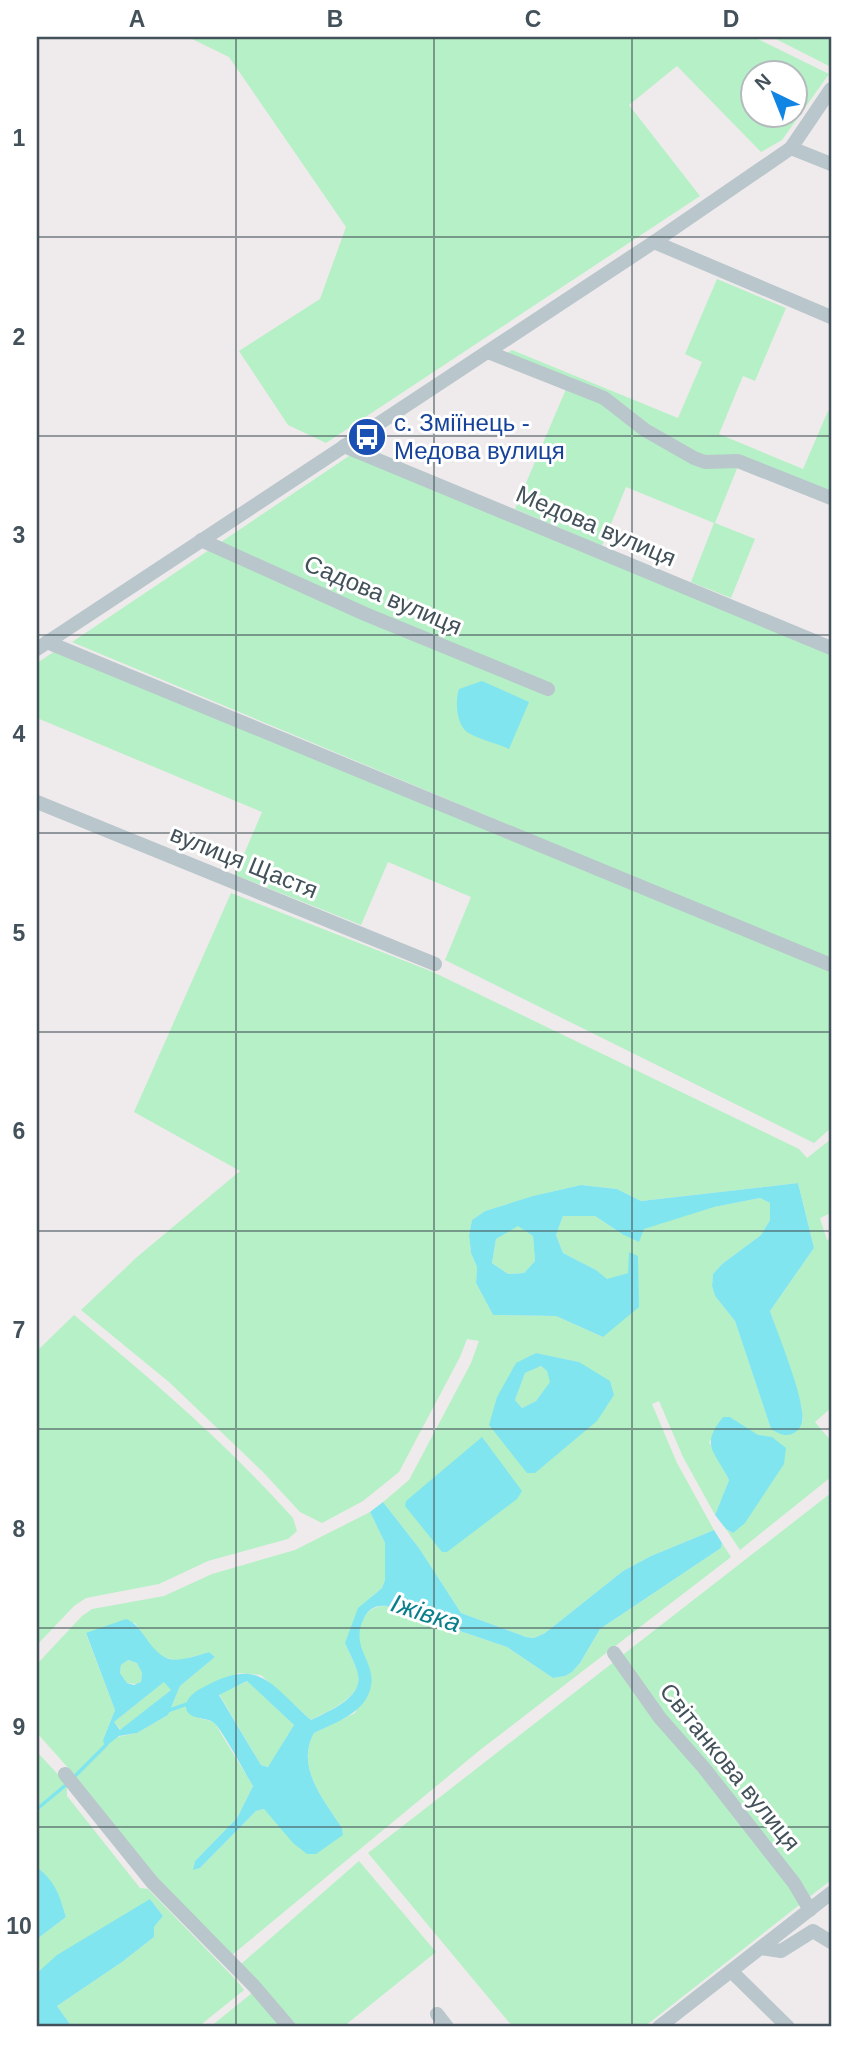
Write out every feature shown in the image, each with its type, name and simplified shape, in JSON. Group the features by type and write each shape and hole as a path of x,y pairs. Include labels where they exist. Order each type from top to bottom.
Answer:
{"street":[{"path":"42,646 654,242 791,148 831,89"},
{"path":"791,148 831,164"},
{"path":"654,242 831,317"},
{"path":"488,352 604,398 645,430 705,463 738,461 831,498"},
{"name":"Медова вулиця","path":"344,446 831,648"},
{"name":"Садова вулиця","path":"201,540 365,614 548,689"},
{"path":"42,646 831,965"},
{"name":"вулиця Щастя","path":"37,802 435,964"},
{"name":"Світанкова вулиця","path":"614,1653 660,1718 704,1768 794,1883 810,1910"},
{"path":"65,1774 160,1892 233,1964 289,2027"},
{"path":"659,2027 831,1893"},
{"path":"761,1948 781,1951 813,1931 831,1941"},
{"path":"731,1971 788,2027"},
{"path":"437,2014 447,2027"}],"green space":[{"path":"188,37 754,37 801,60 738,60 738,128 677,66 629,105 700,196 326,443 288,425 239,351 320,299 346,227 229,57"},
{"path":"771,37 831,37 831,67 774,38"},
{"path":"808,64 829,74 808,103"},
{"path":"740,130 789,130 782,140 761,152"},
{"path":"717,279 786,308 755,381 743,376 719,434 803,469 828,411 831,412 831,494 706,459 505,355 512,350 678,418 702,362 685,354"},
{"path":"566,389 602,402 642,434 738,466 715,523 755,539 731,598 691,582 714,523 626,487 602,546 515,509"},
{"path":"352,454 831,653 831,960 72,642"},
{"path":"55,651 831,971 831,1128 814,1143 445,960 471,897 388,862 361,925 235,875 262,812 37,718 37,663"},
{"path":"231,893 433,972 799,1149 807,1158 831,1139 831,1213 820,1218 827,1240 831,1238 831,1408 815,1422 831,1441 831,1477 740,1550 726,1529 733,1533 772,1437 758,1436 730,1417 709,1442 729,1480 715,1515 683,1457 659,1401 652,1404 677,1463 714,1530 651,1556 623,1571 545,1633 534,1638 461,1613 419,1548 383,1502 409,1480 471,1363 479,1341 467,1339 399,1472 363,1501 322,1523 300,1512 263,1472 169,1382 81,1310 137,1257 240,1171 134,1112","holes":["798,1183 814,1248 770,1311 801,1404 803,1421 771,1429 735,1321 715,1296 712,1286 713,1274 761,1235 770,1220 770,1203 760,1198 713,1207 622,1234 595,1216 563,1216 556,1235 563,1253 596,1270 607,1280 628,1273 603,1337 556,1316 493,1315 476,1283 477,1267 471,1253 469,1235 472,1220 485,1211 581,1185 617,1189 641,1201","535,1353 579,1362 527,1473 497,1397"]},
{"path":"518,1225 533,1236 535,1261 524,1273 508,1274 492,1263 496,1239"},
{"path":"74,1315 215,1438 293,1518 297,1531 288,1539 208,1561 159,1584 86,1598 74,1606 37,1645 37,1351"},
{"path":"541,1366 547,1371 551,1382 536,1401 522,1408 515,1400 525,1373"},
{"path":"831,1493 831,1880 644,2027 513,2027 368,1853"},
{"path":"370,1512 385,1543 385,1580 382,1588 372,1596 345,1643 357,1671 358,1683 350,1697 311,1720 261,1675 238,1673 195,1717 214,1722 253,1786 237,1818 195,1861 194,1869 200,1868 256,1811 264,1809 270,1816 343,1835 342,1828 314,1783 308,1758 309,1746 314,1733 355,1713 371,1676 360,1647 359,1629 364,1617 373,1609 385,1606 507,1647 553,1678 572,1672 600,1629 721,1548 722,1543 731,1557 480,1750 232,1955 173,1897 37,1733 37,1664 82,1616 92,1609 164,1596 212,1574 295,1550","holes":["135,1623 157,1655 178,1661 209,1652 215,1657 180,1686 168,1715 137,1733 103,1740 115,1710 86,1634"]},
{"path":"128,1660 137,1663 142,1673 141,1682 137,1684 127,1683 120,1673 121,1665"},
{"path":"165,1681 171,1690 121,1730 114,1722"},
{"path":"248,1681 294,1725 269,1767 261,1765 219,1694"},
{"path":"37,1752 67,1784 67,1796 140,1888 148,1889 244,1990 198,2027 72,2027 57,2006 154,1937 154,1927 163,1916 151,1900 37,1973 37,1939 66,1917 55,1890 37,1867"},
{"path":"359,1861 436,1952 343,2027 295,2027 241,1964"},
{"path":"252,1993 281,2027 210,2027"}],"water":[{"path":"482,681 529,702 509,749 467,732 459,718 459,689"},
{"path":"798,1183 814,1248 770,1311 800,1400 802,1422 796,1432 784,1435 771,1429 735,1321 715,1296 712,1286 713,1274 761,1235 770,1220 770,1203 760,1198 714,1207 644,1229 639,1242 595,1216 563,1216 556,1235 563,1253 596,1270 607,1279 628,1273 629,1252 638,1256 639,1307 603,1337 556,1316 493,1315 476,1283 477,1267 471,1253 469,1235 472,1220 485,1211 581,1185 617,1189 641,1201","holes":["518,1226 533,1236 535,1261 524,1273 508,1274 492,1263 496,1239"]},
{"path":"536,1353 579,1362 610,1381 614,1395 597,1421 535,1473 527,1473 489,1425 497,1397 516,1363","holes":["541,1366 547,1371 550,1382 536,1401 522,1408 515,1400 525,1373"]},
{"path":"723,1417 730,1417 758,1435 772,1437 786,1448 784,1464 745,1523 733,1533 726,1529 715,1515 729,1480 714,1455 711,1442 712,1435"},
{"path":"482,1437 522,1491 517,1499 447,1552 442,1552 405,1506 406,1501"},
{"path":"383,1502 419,1548 461,1613 534,1638 545,1633 623,1571 651,1556 714,1530 722,1543 721,1548 600,1629 580,1663 565,1676 553,1678 507,1647 386,1606 373,1608 364,1618 359,1637 372,1677 368,1695 349,1716 314,1733 309,1746 308,1758 314,1783 342,1828 343,1835 316,1854 307,1854 293,1843 264,1809 256,1811 200,1868 193,1870 195,1861 237,1818 253,1786 217,1726 210,1720 190,1715 186,1708 187,1702 199,1689 238,1674 263,1678 311,1720 350,1697 358,1683 358,1675 345,1643 358,1608 382,1588 385,1580 385,1543 370,1512","holes":["247,1681 294,1725 268,1767 261,1765 219,1695"]},
{"path":"126,1619 135,1624 153,1648 167,1658 181,1659 209,1652 215,1657 180,1686 168,1715 137,1733 119,1736 105,1747 103,1740 115,1710 86,1633","holes":["128,1660 137,1663 142,1673 141,1682 134,1685 127,1683 120,1673 121,1665","164,1682 171,1690 120,1730 114,1722"]},
{"path":"37,1867 56,1889 66,1917 37,1939"},
{"path":"150,1899 163,1916 154,1927 154,1937 57,2006 72,2027 37,2027 37,1973 57,1955"}],"waterway":[{"name":"Іжівка","path":"167,1711 190,1703"},
{"name":"Іжівка","path":"73,1778 106,1745"},
{"name":"Іжівка","path":"37,1809 67,1784"}],"place":[{"name":"с. Зміїнець - Медова вулиця","path":"367,437"}]}
